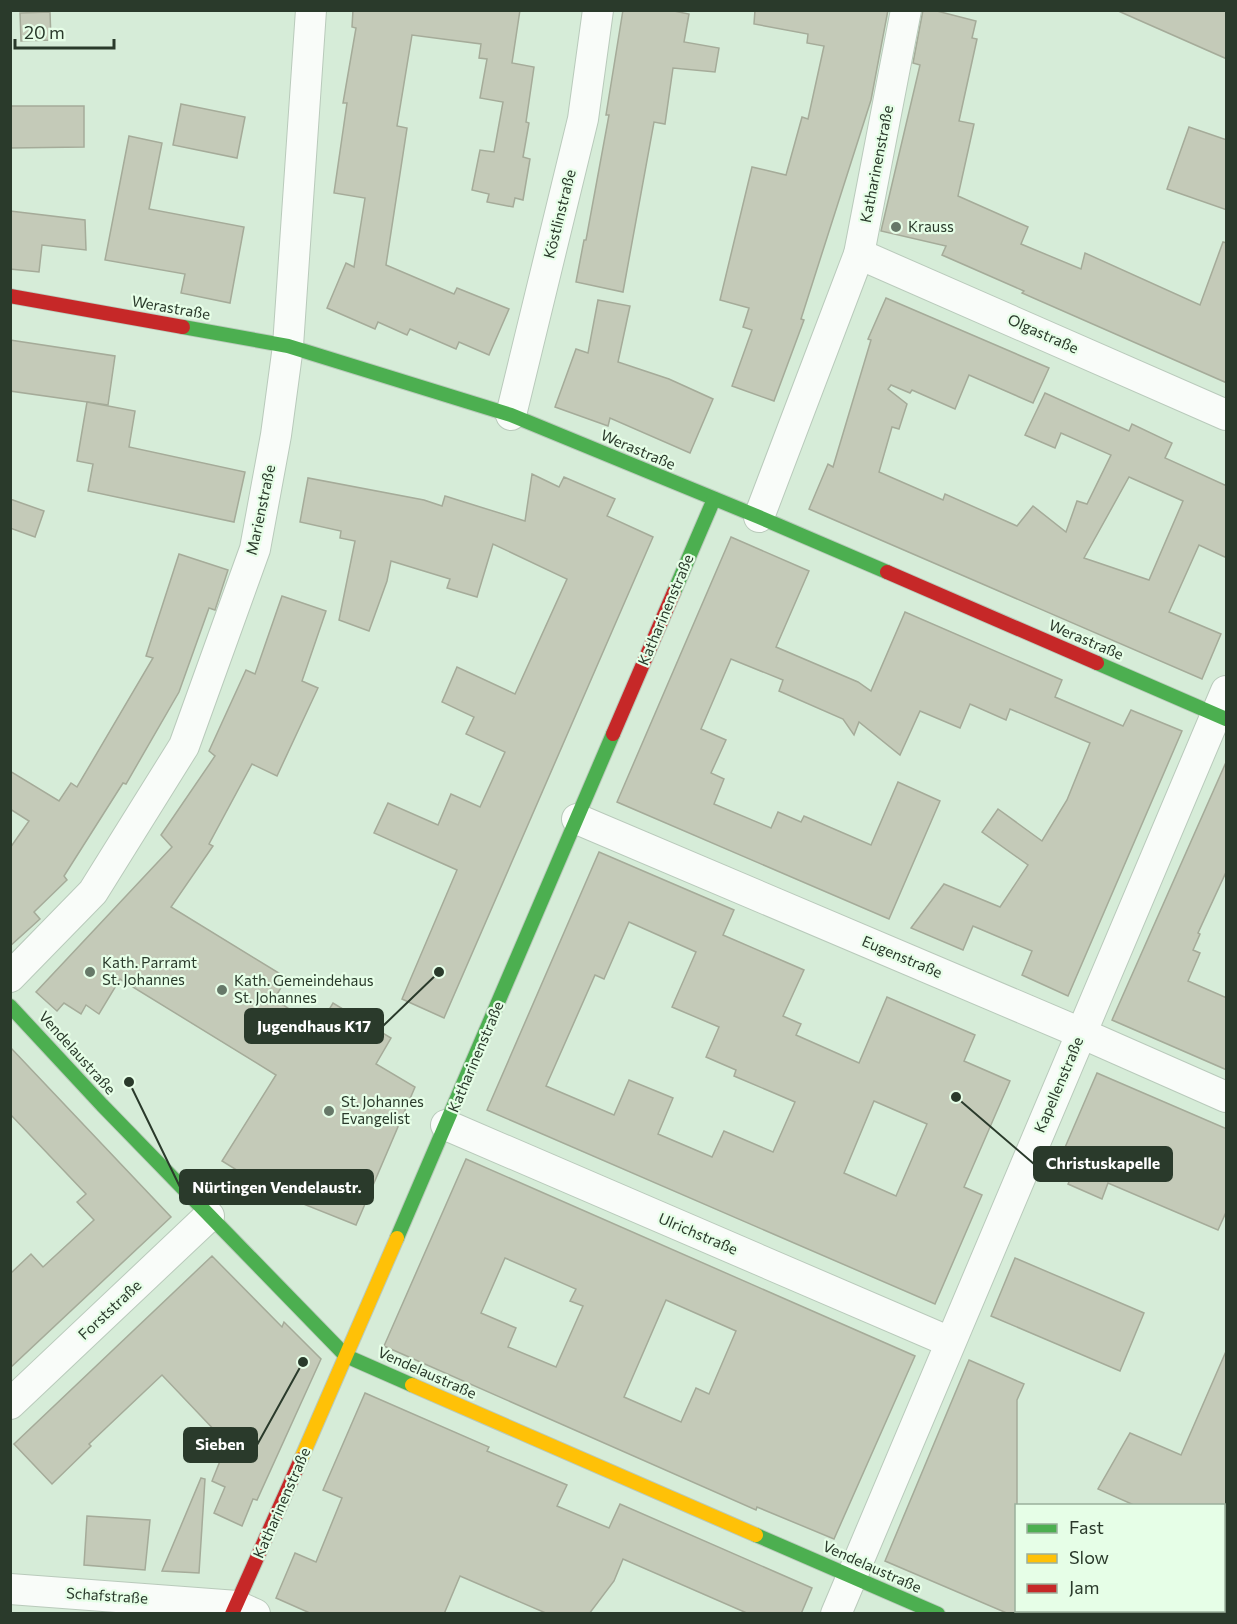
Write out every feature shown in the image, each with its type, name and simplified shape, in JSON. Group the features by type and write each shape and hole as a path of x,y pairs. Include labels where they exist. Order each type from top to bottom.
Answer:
{"street":[{"name":"Marienstraße","path":"10,977 93,892 184,746 255,549 276,435 288,346 311,10"},
{"name":"Köstlinstraße","path":"512,415 583,119 598,10"},
{"name":"Katharinenstraße","path":"759,517 859,254 906,10"},
{"name":"Olgastraße","path":"859,254 1227,415"},
{"name":"Werastraße","path":"10,296 288,346 512,415 1223,708"},
{"name":"Katharinenstraße","path":"241,1611 346,1356 714,499"},
{"name":"Kapellenstraße","path":"836,1614 1081,1033 1223,708"},
{"name":"Eugenstraße","path":"577,819 1227,1097"},
{"name":"Vendelaustraße","path":"10,1006 208,1216 346,1356 938,1614"},
{"name":"Ulrichstraße","path":"446,1125 950,1342"},
{"name":"Forststraße","path":"10,1404 208,1216"},
{"name":"Schafstraße","path":"17,1598 241,1611"}],"building":[{"path":"353,10 520,10 512,63 534,67 526,122 529,123 523,157 530,159 523,200 515,198 513,207 487,202 489,194 472,190 480,150 494,152 503,102 480,98 487,59 479,58 481,44 412,35 397,126 407,128 386,265 454,294 457,288 509,309 489,355 459,342 456,349 410,329 407,335 378,322 375,329 327,308 346,263 354,267 365,198 334,193 347,103 343,103 356,28 352,27"},
{"path":"623,10 669,10 689,14 684,42 719,48 715,72 673,68 665,124 654,122 623,292 576,282 609,115 606,115"},
{"path":"755,10 888,10 871,100 801,319 804,320 774,401 732,386 752,330 743,327 749,308 720,300 752,167 786,175 802,117 808,119 824,46 807,43 808,34 754,24"},
{"path":"923,10 933,10 976,21 972,38 977,39 959,121 974,124 958,196 1028,227 1021,244 1081,269 1085,253 1200,305 1223,242 1227,243 1227,383 1022,293 1024,291 942,255 946,246 881,231 920,65 913,63"},
{"path":"1116,10 1227,10 1227,59"},
{"path":"50,12 51,40 21,41 20,13"},
{"path":"181,104 245,117 237,158 173,145"},
{"path":"10,106 84,106 84,147 10,148"},
{"path":"1189,127 1227,140 1227,210 1167,189"},
{"path":"129,136 162,143 149,209 244,227 230,303 181,293 185,274 105,260"},
{"path":"10,211 85,220 86,250 42,245 39,272 10,269"},
{"path":"886,298 1049,368 1033,403 969,375 955,409 912,390 910,393 891,385 888,389 907,404 899,429 892,427 879,472 943,500 945,494 1017,526 1033,506 1066,532 1077,501 1087,504 1111,455 1061,433 1055,448 1025,435 1045,393 1129,431 1132,424 1172,443 1165,458 1227,486 1227,558 1199,545 1169,612 1221,634 1202,679 809,509 828,464 833,467 871,340 868,339","holes":["1129,477 1183,501 1149,580 1084,558"]},
{"path":"598,300 630,306 618,362 669,379 713,399 690,453 610,418 608,426 555,407 576,349 588,353"},
{"path":"10,340 115,356 108,405 10,391"},
{"path":"87,402 135,411 129,447 245,472 234,522 88,491 93,464 77,461"},
{"path":"532,474 559,487 564,477 615,499 607,516 653,537 444,1018 402,999 457,870 374,833 388,803 438,825 451,794 480,807 505,752 466,734 474,717 442,702 457,667 515,694 567,579 493,544 477,597 447,588 450,579 391,561 387,581 369,631 339,620 355,541 340,538 341,531 300,522 308,478 424,500 442,506 445,496 525,521"},
{"path":"10,499 44,511 35,537 10,528"},
{"path":"731,537 809,571 776,647 858,682 871,691 905,612 1062,680 1055,697 1123,726 1131,710 1182,731 1068,996 1022,975 1032,951 973,926 963,950 911,928 944,884 1000,907 1028,865 982,832 998,809 1042,841 1067,800 1090,743 1010,709 1006,720 970,704 960,728 920,711 900,755 859,722 854,735 843,719 779,691 783,680 731,659 701,729 726,740 711,773 724,779 714,804 771,828 778,812 801,822 804,816 871,845 898,782 940,801 889,919 617,802"},
{"path":"179,554 228,570 215,610 209,608 179,692 126,784 123,783 64,876 67,880 34,912 40,919 10,946 10,848 29,821 10,809 10,771 59,801 71,783 77,787 153,658 146,656"},
{"path":"282,596 326,611 302,681 318,688 277,776 252,764 209,844 213,846 171,907 287,978 274,999 318,1028 333,1003 391,1038 376,1064 415,1087 356,1225 251,1183 253,1180 222,1161 276,1075 120,979 99,1014 86,1005 81,1014 64,1003 57,1011 36,992 172,847 161,835 215,756 209,751 246,670 255,674"},
{"path":"1227,760 1227,870 1198,933 1200,934 1193,950 1200,953 1188,981 1227,998 1227,1070 1112,1020"},
{"path":"599,852 734,910 723,935 804,970 783,1016 801,1024 796,1035 859,1063 887,997 975,1035 964,1061 1010,1081 964,1187 982,1195 935,1304 487,1110","holes":["629,922 696,952 672,1007 719,1027 706,1057 736,1070 734,1076 795,1102 773,1152 724,1131 712,1157 658,1134 673,1098 629,1080 614,1115 546,1086 595,975 604,979","874,1101 927,1124 896,1196 844,1173"]},
{"path":"10,1047 171,1217 10,1368 10,1274 31,1254 43,1267 94,1220 77,1202 86,1194 10,1114"},
{"path":"1097,1073 1227,1129 1227,1210 1218,1230 1108,1183 1102,1199 1068,1184 1076,1166 1060,1159"},
{"path":"466,1159 915,1356 834,1539 757,1507 756,1510 384,1346","holes":["505,1258 576,1289 570,1301 583,1306 556,1367 508,1347 516,1328 481,1313","666,1300 736,1331 709,1394 696,1388 681,1422 624,1397"]},
{"path":"212,1256 282,1327 284,1322 321,1359 257,1500 253,1499 242,1526 214,1513 225,1487 212,1481 220,1461 210,1456 219,1435 162,1375 89,1444 91,1446 52,1484 14,1444"},
{"path":"1015,1258 1144,1313 1120,1371 991,1316"},
{"path":"1227,1349 1227,1506 1225,1504 1132,1504 1098,1489 1130,1433 1181,1455"},
{"path":"969,1360 1024,1384 1017,1400 1015,1612 1017,1614 1009,1614 885,1561"},
{"path":"365,1393 489,1447 487,1451 567,1485 557,1506 609,1528 620,1504 812,1588 801,1614 749,1614 623,1559 614,1581 589,1614 548,1614 460,1576 444,1614 312,1614 276,1598 295,1553 316,1562 342,1498 323,1490"},
{"path":"201,1478 205,1479 199,1573 162,1571"},
{"path":"87,1516 150,1520 145,1570 84,1565"}],"traffic: fast":[{"path":"183,327 288,346 511,415 887,572"},
{"path":"674,592 714,499"},
{"path":"1097,663 1226,719"},
{"path":"397,1238 613,734"},
{"path":"10,1006 102,1105 346,1356 412,1385"},
{"path":"756,1535 938,1614"}],"traffic: slow":[{"path":"301,1459 397,1238"},
{"path":"412,1385 756,1535"}],"traffic: jam":[{"path":"10,296 183,327"},
{"path":"887,572 1097,663"},
{"path":"613,734 674,592"},
{"path":"232,1614 301,1459"}],"place":[{"name":"Krauss","path":"896,227"},
{"name":"Kath. Parramt St. Johannes","path":"90,972"},
{"name":"Jugendhaus K17","path":"439,972"},
{"name":"Kath. Gemeindehaus St. Johannes","path":"222,990"},
{"name":"Nürtingen Vendelaustr.","path":"129,1082"},
{"name":"Christuskapelle","path":"956,1097"},
{"name":"St. Johannes Evangelist","path":"329,1111"},
{"name":"Sieben","path":"303,1362"}]}
